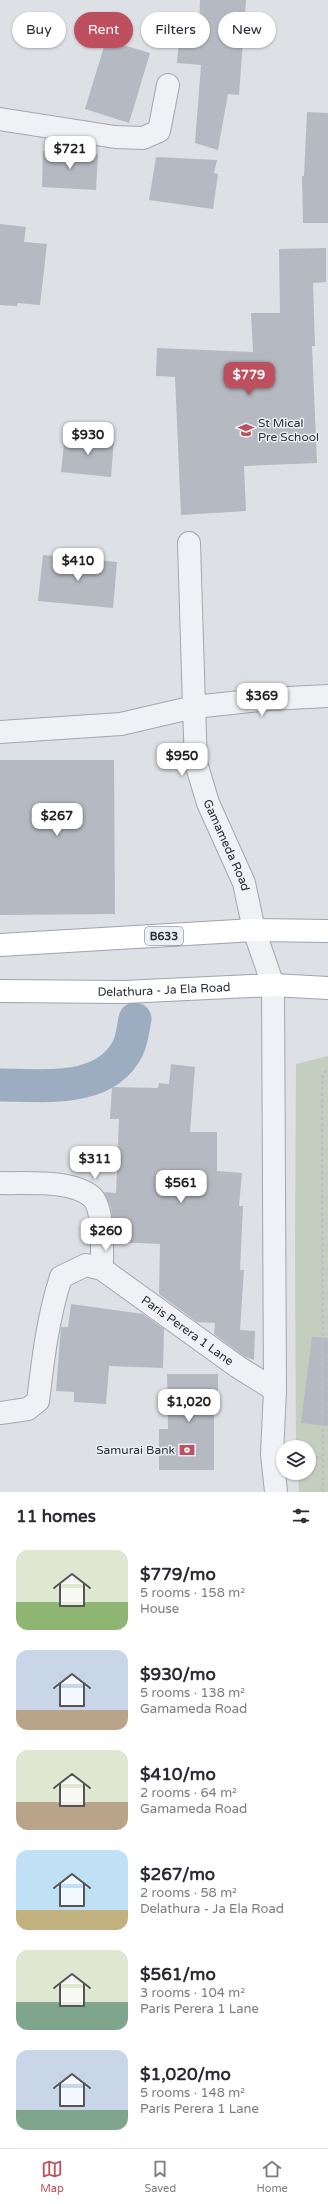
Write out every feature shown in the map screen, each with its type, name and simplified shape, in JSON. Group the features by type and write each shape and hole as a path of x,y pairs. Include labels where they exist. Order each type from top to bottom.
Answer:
{"main road":[{"name":"B633","path":"0,944 254,930 328,931"},
{"name":"Delathura - Ja Ela Road","path":"0,991 124,992 273,984 328,988"}],"street":[{"path":"0,119 115,137 143,138 159,132 168,85"},
{"name":"Gamameda Road","path":"189,543 196,763 208,803 244,883 254,930 273,984 275,1390 272,1454 276,1492"},
{"path":"0,732 121,724 194,707 328,696"},
{"path":"0,1183 68,1185 92,1197 99,1211 102,1268 86,1265 62,1277 54,1300 47,1333 38,1401 28,1409 0,1413"},
{"name":"Paris Perera 1 Lane","path":"102,1268 238,1366 275,1390"}],"path":[{"path":"323,1492 322,1087 323,1073 328,1070"},
{"path":"316,1458 323,1458"}],"green space":[{"path":"328,1056 328,1492 299,1492 298,1480 316,1480 316,1440 296,1440 296,1064"}],"building":[{"path":"200,0 246,0 245,12 218,12 218,48 242,48 239,95 228,94 218,150 195,143 201,65 177,63 178,48 210,48 210,12 200,12"},
{"path":"104,48 133,48 150,53 129,123 85,109"},
{"path":"307,112 328,113 328,223 303,223 302,176 304,176"},
{"path":"43,151 98,154 96,190 42,187"},
{"path":"156,157 217,160 214,173 218,174 213,209 149,200"},
{"path":"0,224 26,227 24,242 47,244 40,305 18,303 17,306 0,305"},
{"name":"St Mical Pre School","path":"326,248 326,282 313,283 315,346 312,346 317,463 244,466 246,511 181,515 175,377 156,376 157,348 253,352 251,313 280,313 279,249"},
{"path":"65,434 114,439 111,477 61,472"},
{"path":"43,555 117,562 113,608 38,601"},
{"path":"0,760 114,760 115,914 0,915"},
{"path":"171,1064 195,1067 190,1132 217,1132 217,1171 242,1173 239,1206 243,1206 240,1270 244,1270 240,1330 255,1331 254,1360 245,1357 214,1334 215,1323 197,1322 159,1294 160,1244 115,1242 111,1208 104,1192 116,1193 119,1119 110,1119 112,1087 158,1088 159,1083 169,1084"},
{"path":"71,1304 143,1314 164,1329 163,1368 109,1366 106,1404 74,1402 74,1392 56,1391 61,1327 68,1327"},
{"path":"312,1337 328,1338 328,1426 301,1423"},
{"name":"Samurai Bank","path":"167,1374 218,1374 218,1398 214,1399 214,1470 159,1470 159,1429 168,1429"}],"waterway":[{"path":"0,1085 35,1086 72,1084 89,1080 104,1073 118,1063 128,1048 135,1019"}],"place":[{"name":"St Mical Pre School","path":"246,430"},
{"name":"Samurai Bank","path":"187,1450"}]}
